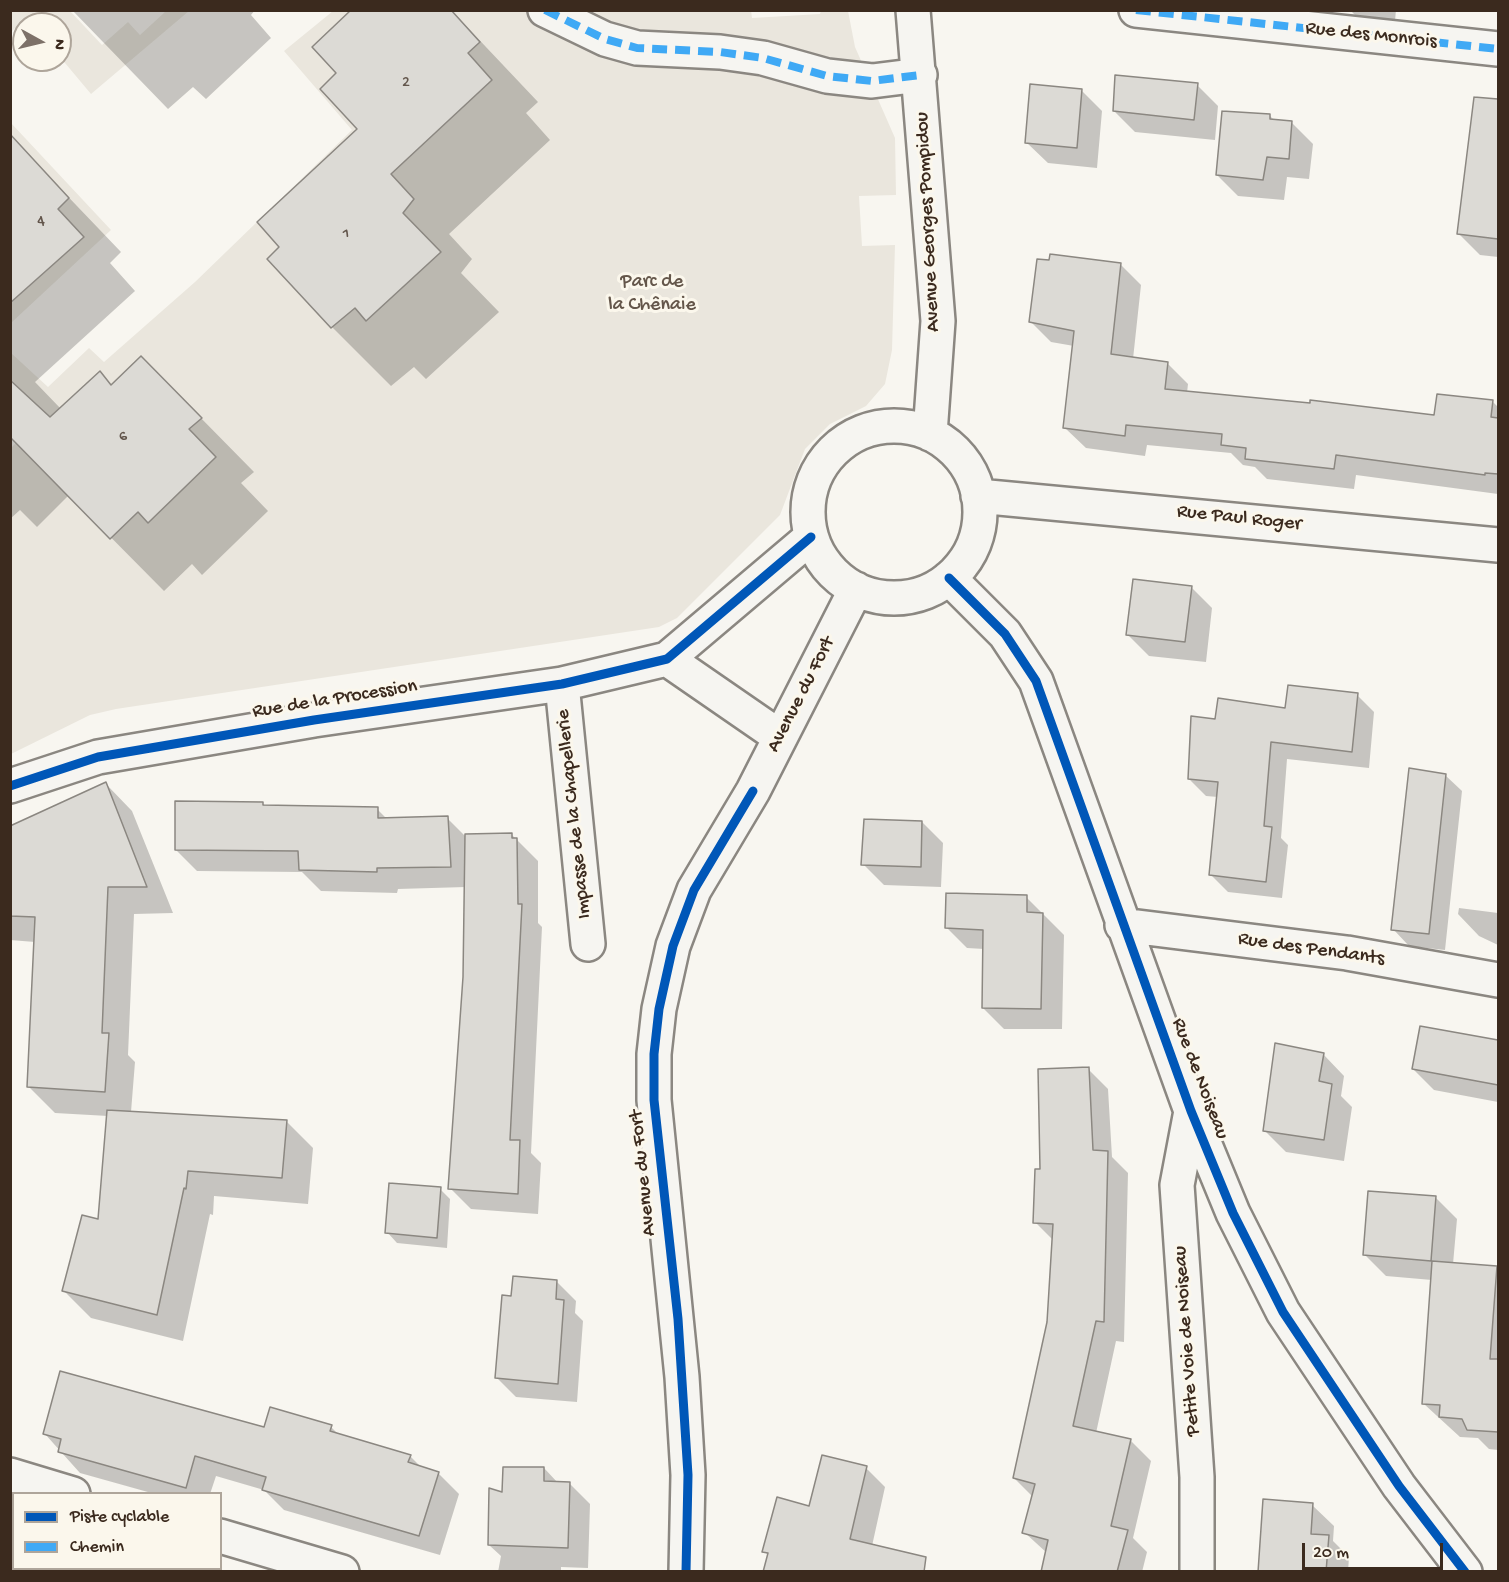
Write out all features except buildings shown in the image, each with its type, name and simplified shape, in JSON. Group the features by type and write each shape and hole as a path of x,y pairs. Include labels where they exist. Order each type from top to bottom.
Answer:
{"street":[{"path":"545,10 605,39 636,48 720,52 763,58 827,76 872,81 920,75"},
{"name":"Avenue Georges Pompidou","path":"913,10 938,321 930,434"},
{"name":"Rue des Monrois","path":"1136,10 1498,50"},
{"path":"902,426 930,434 952,448 969,470 978,496 980,519 975,541 964,561 949,578 928,591 904,598 879,597 856,589 836,576 821,558 812,537 808,509 814,482 827,457 848,438 874,428 902,426"},
{"name":"Rue Paul Roger","path":"978,496 1498,546"},
{"path":"780,737 667,658 812,537"},
{"name":"Rue de Noiseau","path":"949,578 1005,634 1036,681 1122,925 1191,1111 1233,1213 1283,1312 1399,1485 1465,1572"},
{"name":"Avenue du Fort","path":"686,1572 688,1475 678,1319 654,1100 654,1054 659,1009 673,946 694,890 753,791 856,589"},
{"name":"Rue de la Procession","path":"10,786 98,757 314,720 562,684 667,658"},
{"name":"Impasse de la Chapellerie","path":"562,684 588,944"},
{"name":"Rue des Pendants","path":"1122,925 1347,953 1498,980"},
{"name":"Petite Voie de Noiseau","path":"1191,1111 1177,1185 1197,1477 1197,1572"},
{"path":"10,1475 66,1492"},
{"path":"222,1537 342,1572"}],"green space":[{"path":"11,10 71,12 12,12 11,32"},
{"name":"Parc de la Chênaie","path":"451,10 751,10 752,18 820,14 821,11 848,11 855,47 895,138 896,195 859,196 862,246 895,245 892,350 885,384 866,406 830,424 805,449 780,515 677,618 659,627 116,709 90,715 11,754 11,448 45,413 11,380 10,352 48,387 89,348 104,362 195,282 352,130 284,51 333,11 351,11 312,47 336,73 320,89 382,155 425,142 492,80 468,53 480,42","holes":["363,144 414,199 403,213 441,252 367,320 355,308 331,328 267,259 279,247 257,222 326,157","141,356 202,418 189,429 216,457 148,522 138,512 110,539 39,466 38,428 99,372 111,385"]},
{"path":"166,11 189,11 91,94 72,71 72,13 102,45 128,22 140,35"},
{"path":"11,123 111,230 11,323 10,295 15,299 83,237 58,209 69,198 11,134"}],"marked path":[{"path":"545,10 605,39 637,48 720,52 763,58 827,76 872,81 920,75"},
{"path":"1136,10 1498,49"}],"cycle path":[{"path":"10,786 98,757 314,720 562,684 667,659 811,537"},
{"path":"949,578 1005,634 1036,681 1191,1111 1233,1213 1283,1312 1399,1486 1465,1572"},
{"path":"686,1572 688,1475 678,1319 654,1100 654,1054 659,1009 673,946 694,890 753,791"}]}
